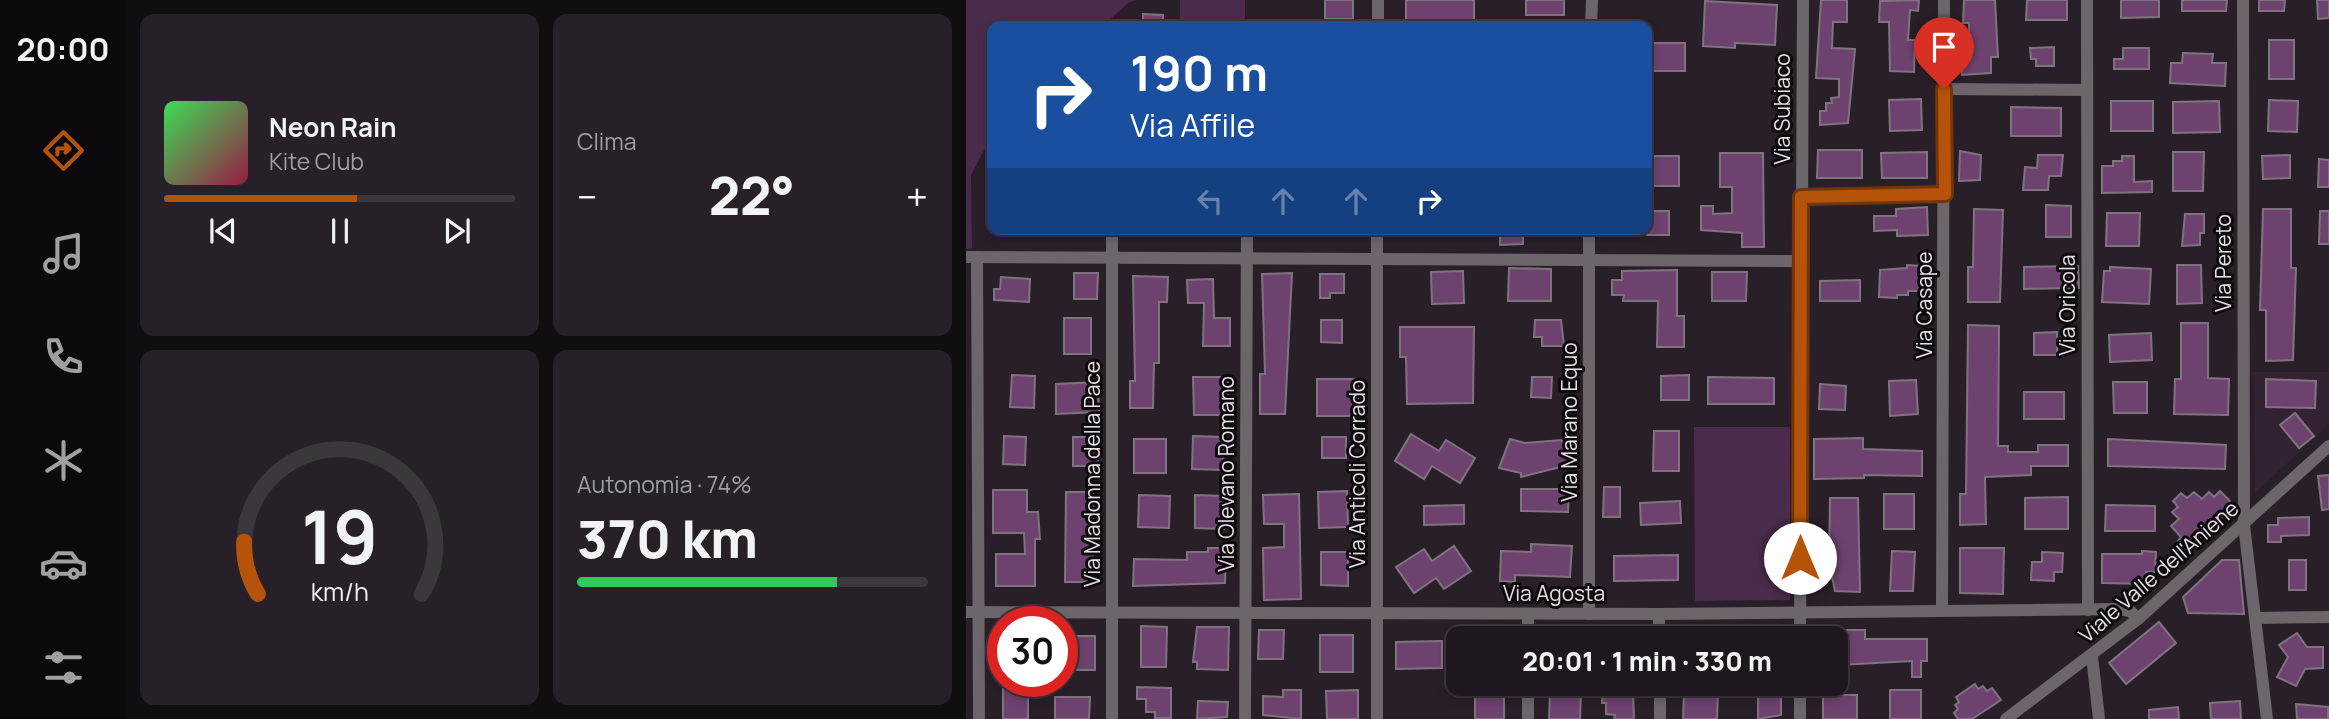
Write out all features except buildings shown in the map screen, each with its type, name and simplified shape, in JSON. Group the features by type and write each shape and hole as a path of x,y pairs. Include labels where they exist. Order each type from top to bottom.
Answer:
{"street":[{"path":"1378,0 1378,21"},
{"path":"1591,21 1592,0"},
{"name":"Via Subiaco","path":"1800,626 1803,0"},
{"name":"Via Casape","path":"1942,610 1944,0"},
{"name":"Via Oricola","path":"2087,0 2085,90 2088,610"},
{"name":"Via Pereto","path":"2243,0 2244,525 2267,719"},
{"path":"1944,89 2085,90"},
{"path":"1801,197 1945,194"},
{"name":"Via Madonna della Pace","path":"1112,235 1112,719"},
{"name":"Via Olevano Romano","path":"1245,719 1247,235"},
{"name":"Via Anticoli Corrado","path":"1377,235 1377,719"},
{"name":"Via Marano Equo","path":"1589,235 1589,614"},
{"path":"979,719 972,612 972,257 1801,261"},
{"name":"Viale Valle dell'Aniene","path":"2006,719 2138,619 2329,446"},
{"name":"Via Agosta","path":"972,612 1659,614 2125,610 2138,619"},
{"path":"1528,614 1528,626"},
{"path":"1659,614 1659,626"},
{"path":"2255,618 2329,617"},
{"path":"2092,656 2099,719"},
{"path":"1528,696 1528,719"},
{"path":"1660,696 1660,719"},
{"path":"1800,696 1800,719"}],"shaded area":[{"path":"966,0 1136,0 1128,3 1108,21 987,21 987,145 971,175 972,248 966,249"},
{"path":"1180,0 1245,0 1245,21 1180,21"},
{"path":"2253,372 2329,372 2329,424 2255,493"},
{"path":"1694,427 1790,427 1790,600 1695,601"}],"route":[{"path":"1800,558 1801,197 1945,194 1944,89"}]}
